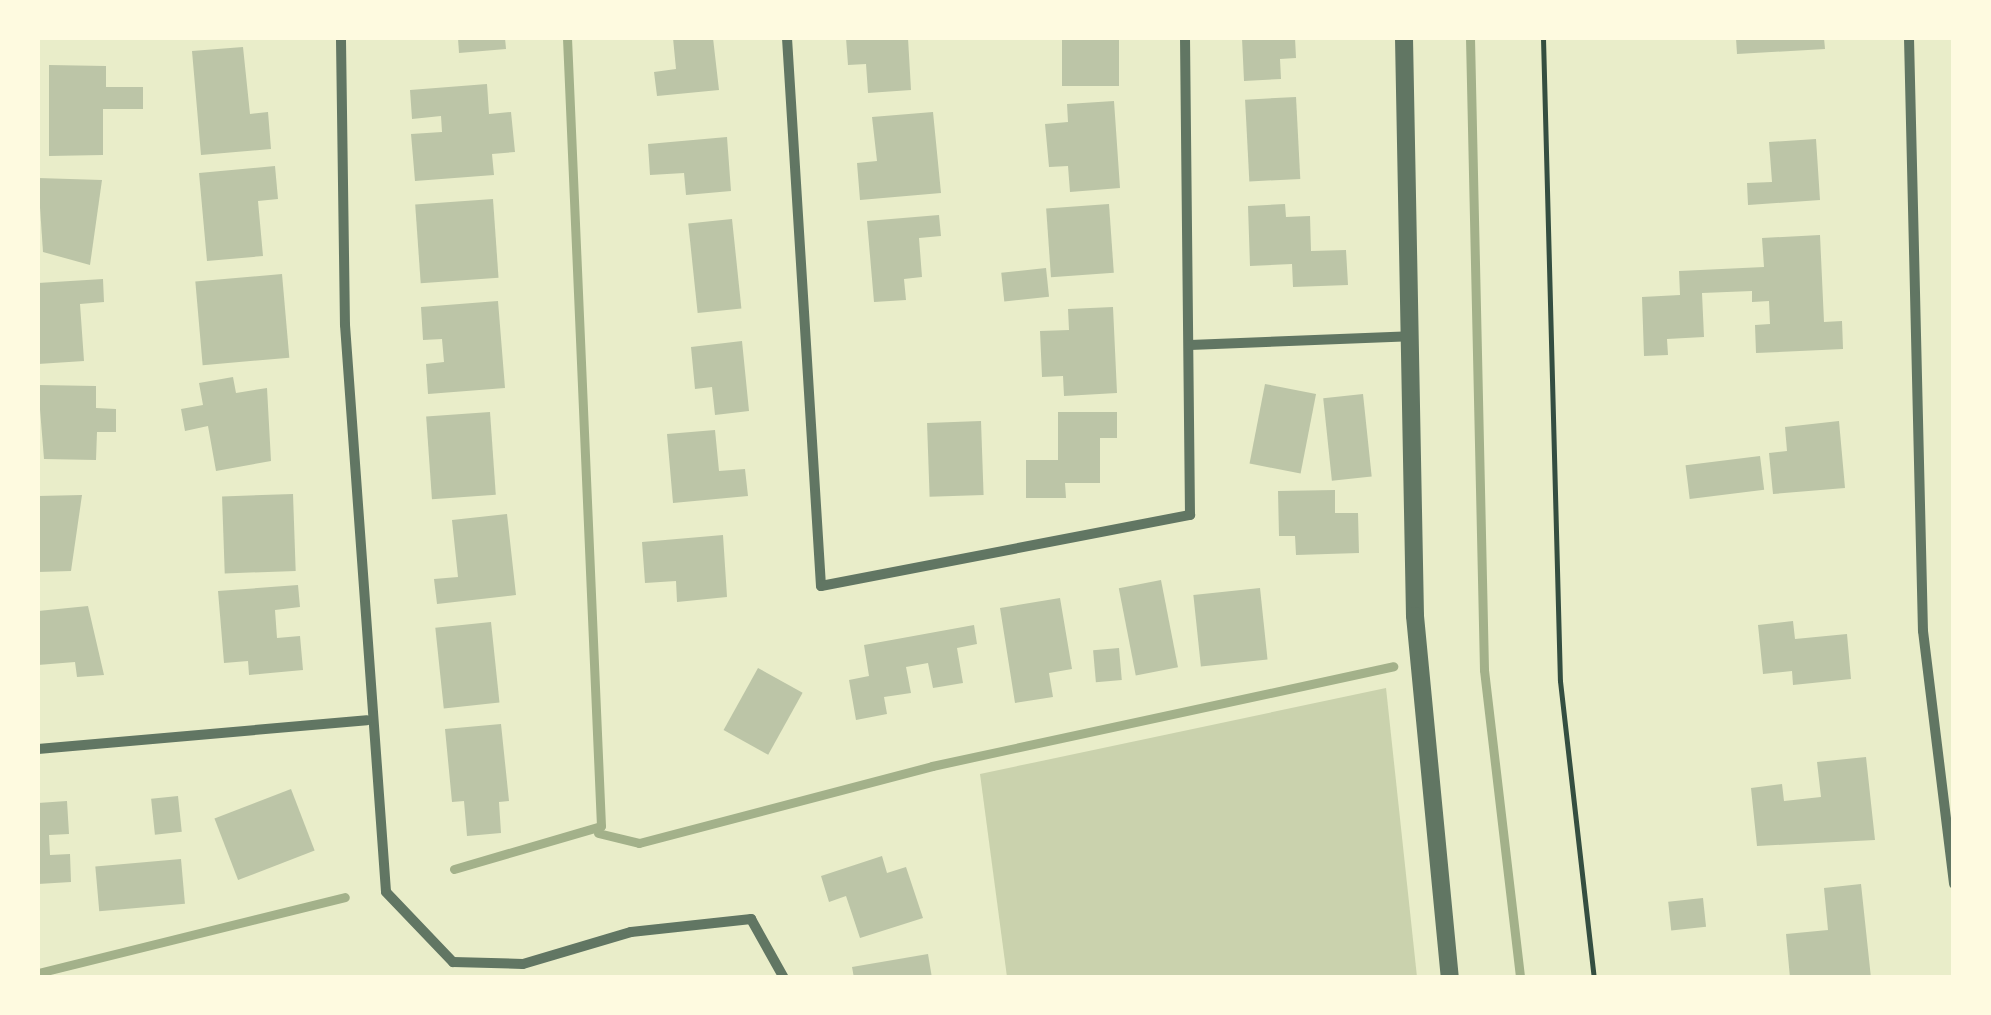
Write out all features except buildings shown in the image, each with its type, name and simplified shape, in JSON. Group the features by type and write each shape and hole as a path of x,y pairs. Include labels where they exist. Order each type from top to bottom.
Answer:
{"street":[{"path":"786,38 813,546 820,586 1190,514 1185,38"},
{"path":"1404,38 1418,680 1450,978"},
{"path":"1909,38 1923,631 1954,884"},
{"path":"341,40 345,325 367,720 386,892 453,962 522,964 631,932 751,919 784,978"},
{"path":"1190,345 1410,336"},
{"path":"38,749 367,720"}],"path":[{"path":"1544,38 1560,681 1594,978"}],"green space":[{"path":"1386,688 1417,977 1007,977 980,774"}],"waterway":[{"path":"454,869 601,826 567,38"},
{"path":"1470,38 1484,670 1520,978"},
{"path":"598,833 639,843 932,766 1393,666"},
{"path":"38,973 345,897"}]}
